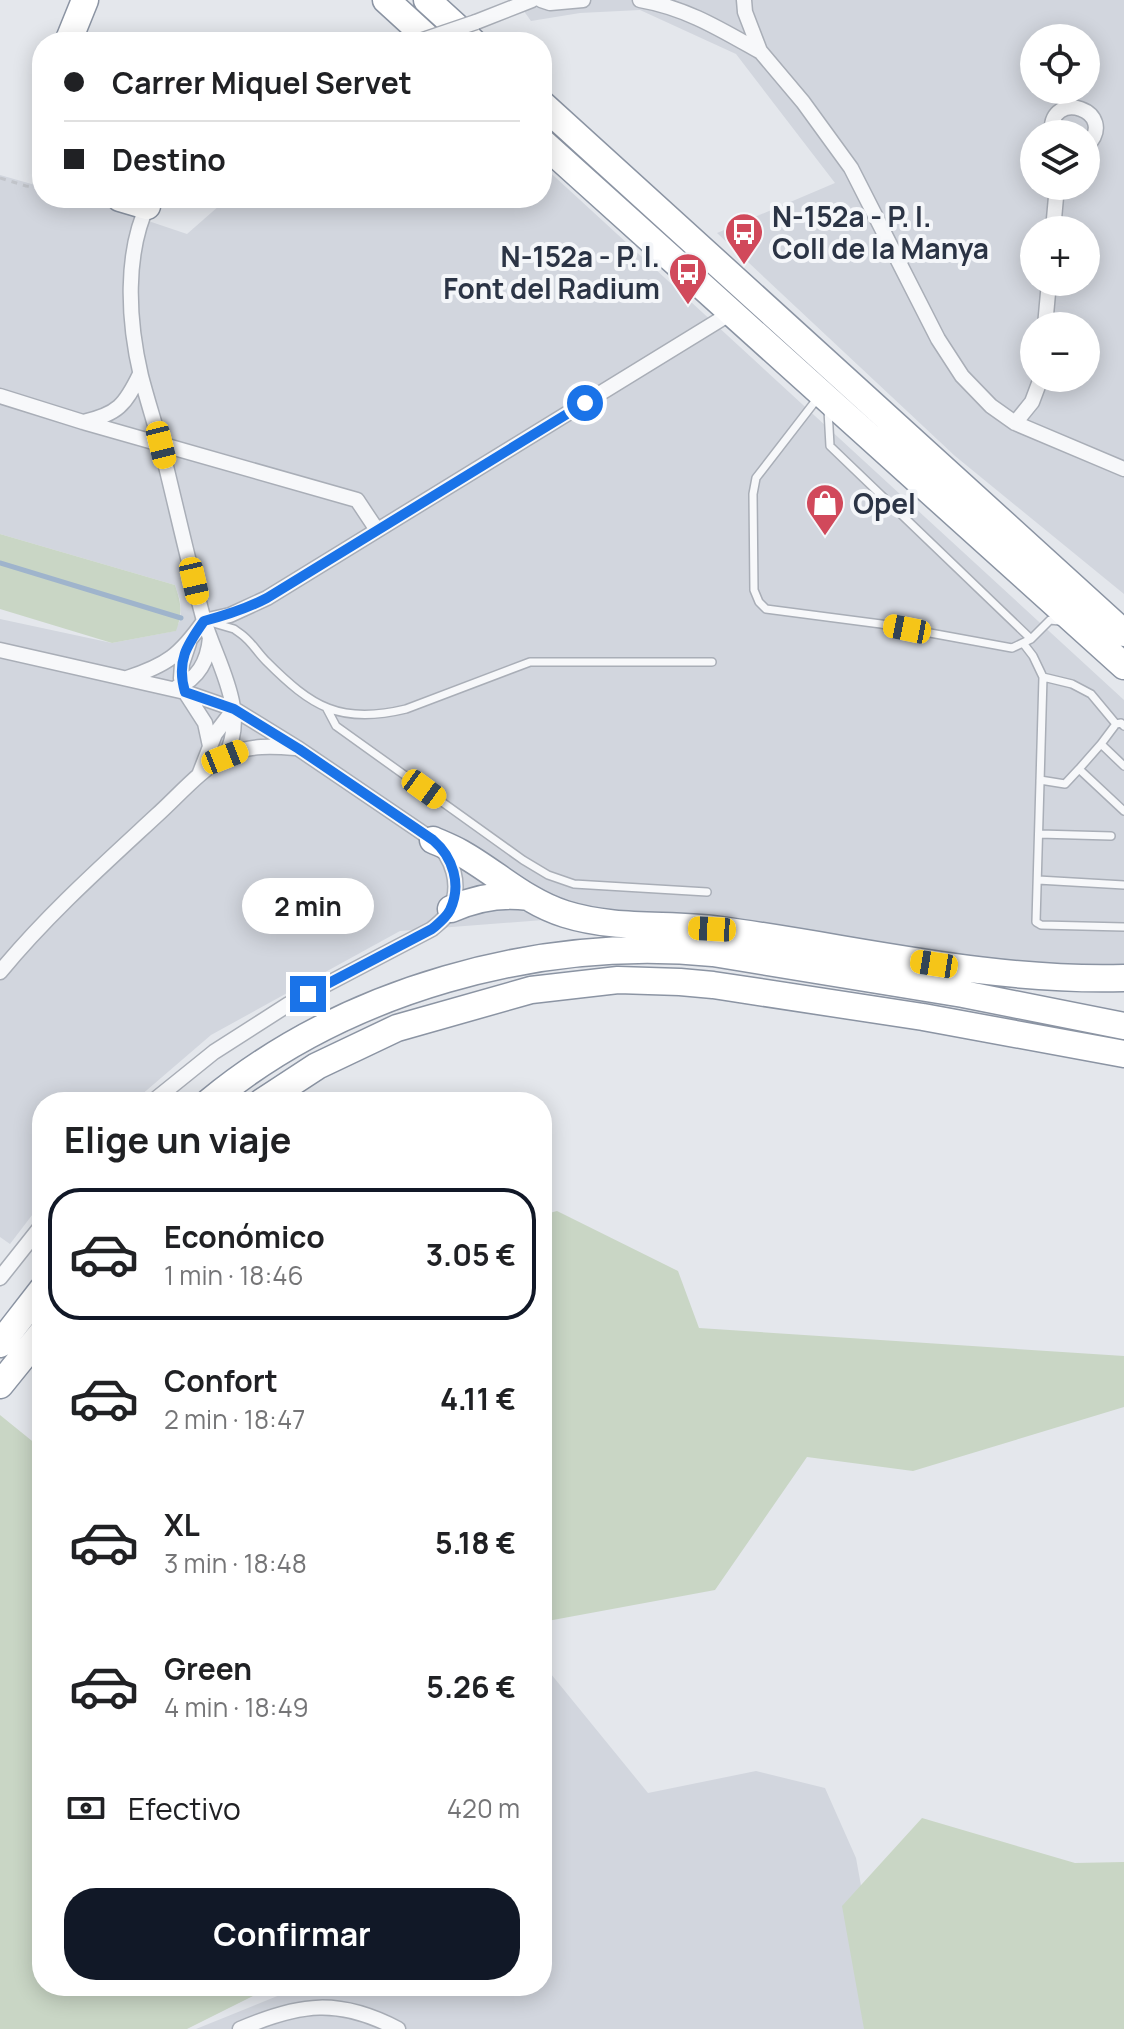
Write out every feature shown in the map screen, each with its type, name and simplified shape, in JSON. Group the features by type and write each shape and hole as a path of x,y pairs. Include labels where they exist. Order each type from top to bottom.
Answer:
{"highway":[{"path":"72,32 85,0"},
{"path":"386,0 421,32"},
{"path":"427,0 474,32"},
{"path":"552,113 1124,633"},
{"path":"552,151 1124,666"},
{"path":"974,497 1012,521 1124,615"},
{"path":"1031,584 1060,621 1124,682"},
{"path":"433,840 460,852 528,897 564,914 611,924 712,929 1041,978 1124,978"},
{"path":"451,909 484,897 528,897"},
{"path":"223,1092 301,1038 391,998 480,969 558,956 635,949 713,953 963,994 1124,1026"},
{"path":"277,1092 317,1066 397,1028 531,990 618,980 713,985 923,1017 1124,1054"},
{"path":"1056,1012 1092,1008 1124,1012"},
{"path":"0,1324 32,1297"},
{"path":"0,1344 32,1301"},
{"path":"0,1385 32,1345"}],"street":[{"path":"474,32 532,0"},
{"path":"541,0 550,3 583,0"},
{"path":"640,0 696,16 760,51"},
{"path":"744,0 745,12 760,51 803,102 851,168 938,339 962,376 991,406 1015,423 1124,469"},
{"path":"1054,120 1063,110 1071,107 1088,112 1093,120"},
{"path":"147,208 132,266 135,340 140,374 161,445 204,621 234,709 234,737 225,757"},
{"path":"124,679 175,656 189,643 204,621 249,608 731,313"},
{"path":"83,422 116,411 125,403 140,374"},
{"path":"1015,423 1032,402 1036,392"},
{"path":"0,396 357,500 377,530"},
{"path":"179,688 198,672 209,650 211,637"},
{"path":"189,643 179,688 205,723 210,746"},
{"path":"0,650 124,679 179,688 234,709 433,840 445,850 454,871 451,909 432,929 289,1004 214,1052 164,1092"},
{"path":"197,778 215,734 234,709"},
{"path":"0,972 64,903 197,778 225,757 258,747 299,749"},
{"path":"0,1278 32,1238"},
{"path":"240,2029 285,2012 315,2007 345,2009 373,2017 398,2029"},
{"path":"373,2017 387,2029"}],"lane":[{"path":"824,397 756,478 753,494 754,590 766,609 881,624 1012,648 1027,641 1050,620 1060,621"},
{"path":"824,397 830,446 1027,641 1043,677 1036,922 1041,925 1124,927"},
{"path":"204,621 234,629 297,689 327,709 341,713 386,714 406,709 530,662 712,662"},
{"path":"1040,780 1065,784 1120,725 1091,694 1072,684 1043,677"},
{"path":"327,709 336,726 548,875 574,884 707,892"},
{"path":"1101,744 1124,766"},
{"path":"1079,769 1124,811"},
{"path":"1039,834 1111,836"},
{"path":"1038,880 1124,885"}],"path":[{"path":"0,178 32,186"}],"shaded area":[{"path":"516,0 1124,0 1124,594 955,456 717,233 835,183 736,54 640,10 580,13 531,21"},
{"path":"552,174 1124,700 1124,966 1078,970 595,916 400,931 211,1035 145,1092 32,1092 32,1215 10,1244 0,1237 0,619 112,643 175,631 181,618 175,585 0,534 0,175 32,184 32,208 110,208 187,234 217,208 552,208"},
{"path":"552,1675 648,1793 756,1771 825,1788 856,1858 887,2029 196,2029 277,1996 552,1996"}],"green space":[{"path":"0,534 175,585 180,608 176,631 112,643 0,609"},
{"path":"557,1211 678,1271 699,1328 1124,1356 1124,1407 913,1471 807,1457 715,1590 552,1620 552,1212"},
{"path":"0,1415 32,1441 32,1996 253,1996 187,2029 0,2029"},
{"path":"922,1818 1075,1863 1124,1862 1124,2029 864,2029 842,1906"}],"waterway":[{"path":"0,563 181,618"}],"place":[{"name":"N-152a - P. I. Coll de la Manya","path":"744,266"},
{"name":"N-152a - P. I. Font del Radium","path":"688,306"},
{"name":"Opel","path":"825,537"}],"route":[{"path":"308,994 432,929 445,918 454,897 451,860 433,840 299,749 234,709 185,692 181,671 189,643 204,621 230,615 267,598 585,403"}]}
